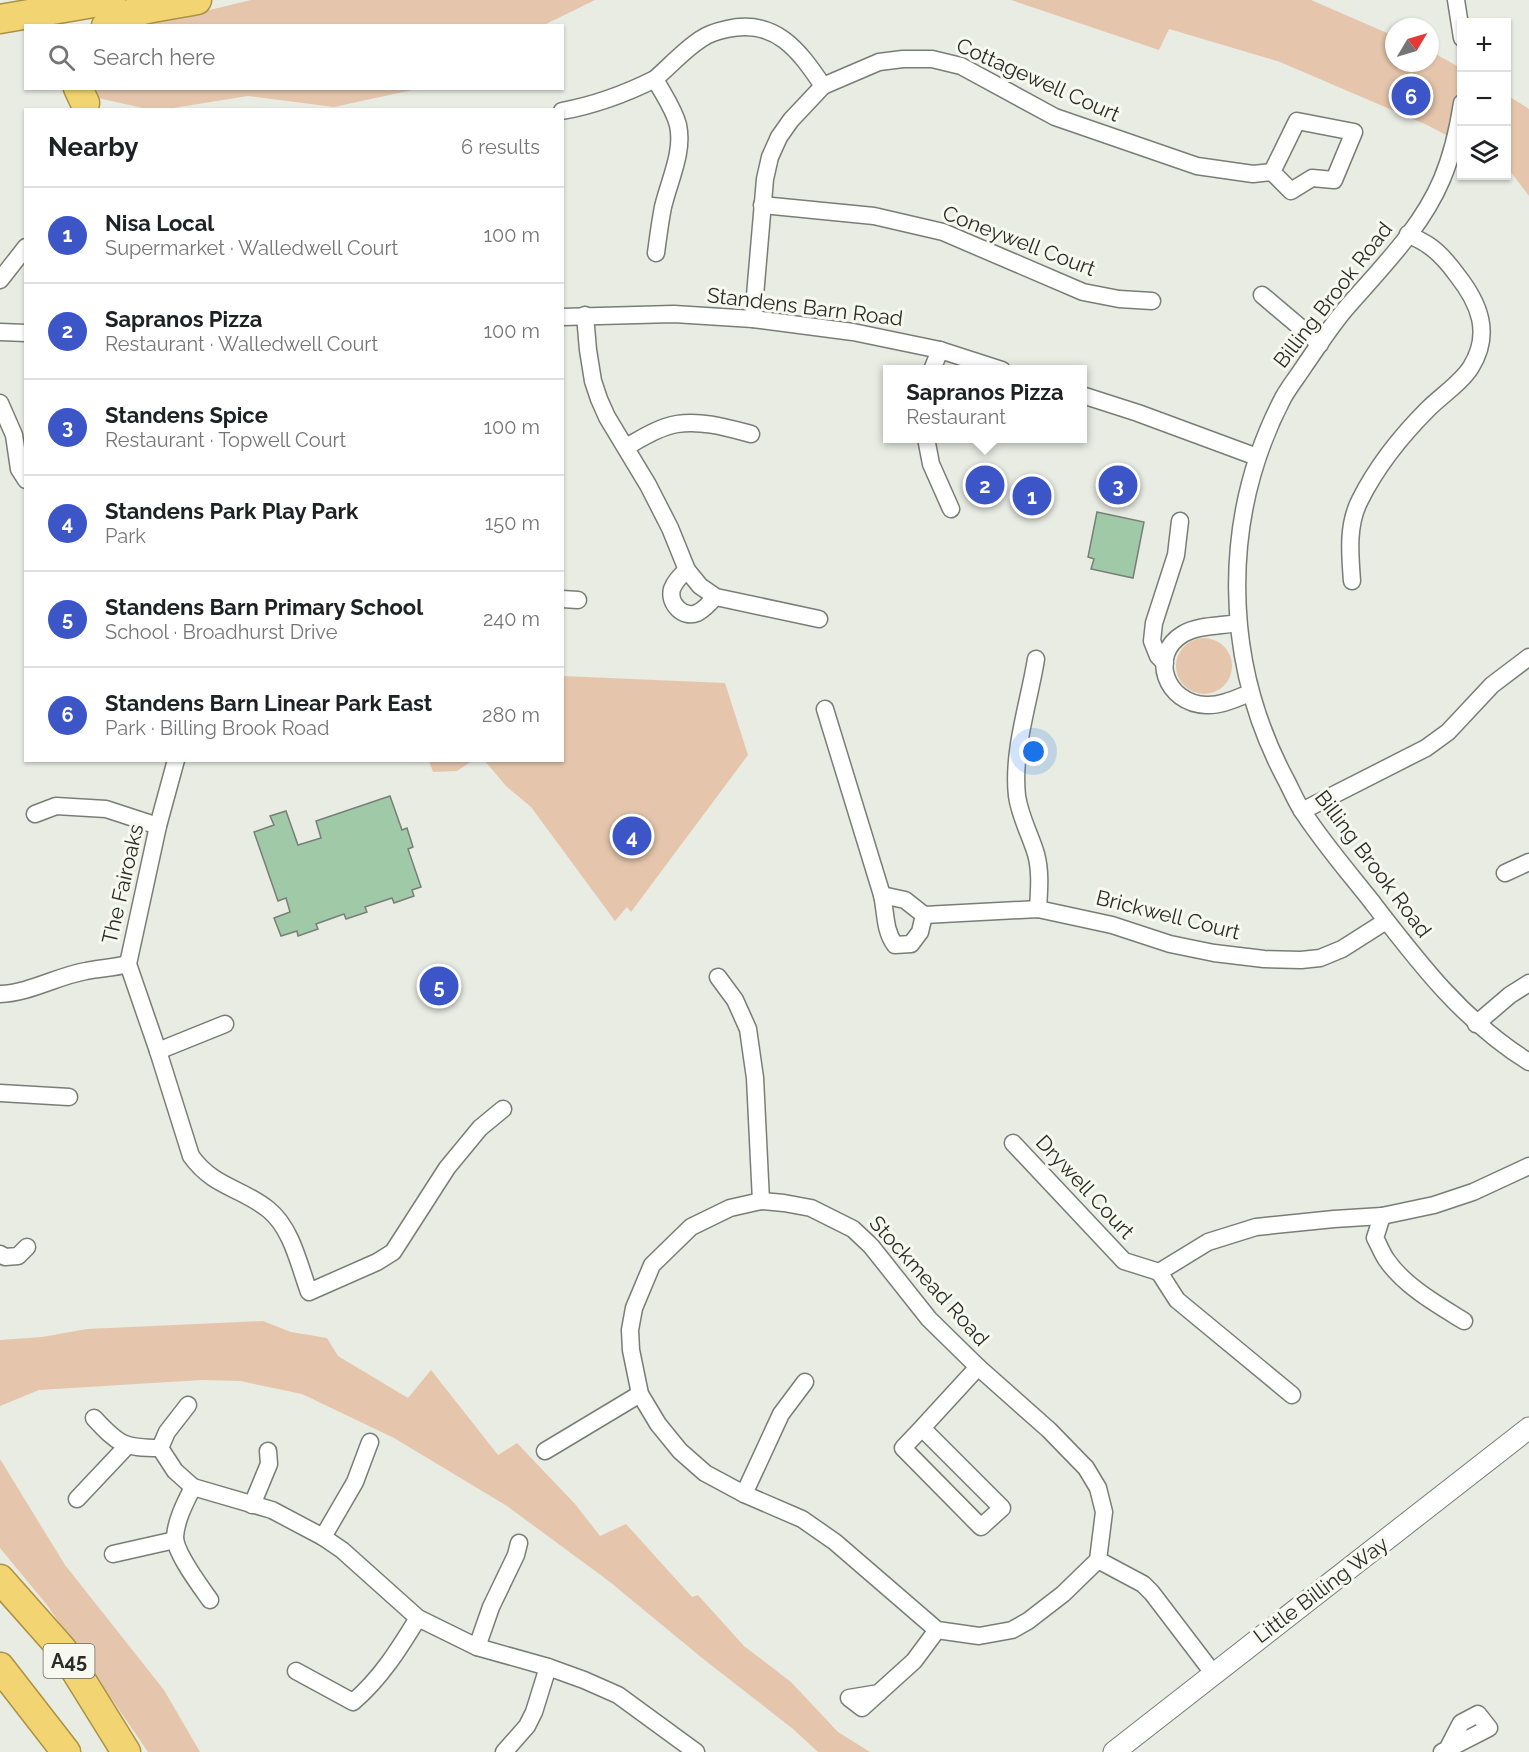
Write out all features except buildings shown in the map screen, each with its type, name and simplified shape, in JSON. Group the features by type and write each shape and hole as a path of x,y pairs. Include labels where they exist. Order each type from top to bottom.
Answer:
{"highway":[{"path":"0,19 76,11 111,0"},
{"path":"109,24 129,14 197,0"},
{"path":"0,35 24,33"},
{"name":"A45","path":"0,1579 62,1649 126,1752"},
{"name":"A45","path":"0,1667 65,1752"},
{"path":"0,1684 65,1752"}],"street":[{"path":"1456,0 1458,18"},
{"path":"564,110 620,95 655,79 701,39 716,32 737,27 760,27 783,38 806,60 823,86"},
{"name":"Cottagewell Court","path":"753,319 767,168 779,136 823,86 879,62 932,59 961,66 1055,117 1197,166 1253,174 1272,172"},
{"path":"655,79 678,125 680,140 663,208 656,253"},
{"path":"1297,121 1354,132 1334,180 1312,178 1291,191 1272,172 1297,121"},
{"name":"Billing Brook Road","path":"1457,125 1452,152 1441,181 1408,234 1345,310 1284,397 1257,457 1246,498 1239,542 1238,623 1250,693 1271,752 1302,811 1386,921 1451,999 1476,1024 1529,1062"},
{"name":"Coneywell Court","path":"762,205 874,216 943,232 1083,292 1119,299 1152,301"},
{"path":"1353,581 1349,541 1359,502 1374,476 1411,426 1470,368 1480,343 1482,327 1479,310 1472,293 1441,256 1429,245 1408,234"},
{"path":"0,280 24,250"},
{"path":"1262,295 1320,344"},
{"name":"Standens Barn Road","path":"564,317 674,314 753,319 853,332 940,350 989,365"},
{"path":"585,315 593,381 607,417 648,485 670,528 687,570 700,586 715,597 819,619"},
{"path":"0,332 24,333"},
{"path":"934,365 940,350"},
{"path":"1087,397 1138,413 1257,457"},
{"path":"0,403 14,435 19,469 24,477"},
{"path":"626,447 650,434 677,424 716,425 752,434"},
{"path":"927,443 931,464 951,509"},
{"path":"1165,663 1158,656 1152,641 1154,623 1176,555 1180,521"},
{"path":"687,570 679,578 671,593 675,606 680,611 693,614 699,612 715,597"},
{"path":"1238,623 1197,629 1184,634 1172,643 1165,663 1166,679 1174,692 1192,703 1218,704 1250,693"},
{"path":"1302,811 1426,748 1448,732 1492,685 1529,657"},
{"path":"1036,659 1017,770 1019,812 1035,853 1038,870 1038,909"},
{"path":"825,709 882,895 889,937 894,945 911,944 920,932 924,915 905,900 882,895"},
{"name":"The Fairoaks","path":"175,762 158,826 128,964 158,1051 190,1156 199,1168 214,1180 270,1210 282,1224 309,1292 377,1262 393,1252 447,1168 480,1128 503,1109"},
{"path":"35,814 56,806 106,809 158,826"},
{"path":"1505,873 1529,862"},
{"name":"Brickwell Court","path":"924,915 1038,909 1112,924 1170,944 1214,953 1264,959 1301,960 1320,958 1342,949 1386,921"},
{"path":"0,994 19,991 86,970 110,969 128,964"},
{"path":"718,978 735,1000 748,1029 754,1078 760,1201"},
{"path":"1476,1024 1510,995 1529,983"},
{"path":"158,1051 225,1024"},
{"path":"0,1093 69,1097"},
{"name":"Drywell Court","path":"1013,1143 1124,1261 1159,1272"},
{"path":"1292,1395 1177,1300 1159,1272 1208,1242 1256,1227 1382,1216 1434,1205 1473,1192 1529,1166"},
{"name":"Stockmead Road","path":"937,1630 835,1542 802,1519 744,1494 705,1473 680,1451 658,1424 640,1394 631,1350 630,1330 634,1308 652,1265 691,1227 729,1208 760,1201 811,1208 853,1229 871,1245 929,1319 978,1368 1027,1409 1086,1468 1098,1488 1104,1512 1098,1560"},
{"path":"1382,1216 1375,1238 1386,1260 1406,1280 1439,1306 1464,1321"},
{"path":"0,1254 5,1257 18,1256 27,1247"},
{"path":"922,1428 1002,1508 981,1527 903,1448 978,1368"},
{"path":"744,1494 780,1414 805,1382"},
{"path":"545,1451 640,1394"},
{"path":"160,1448 167,1432 188,1405"},
{"path":"94,1418 110,1436 127,1446 160,1448"},
{"name":"Little Billing Way","path":"1114,1752 1529,1428"},
{"path":"323,1537 356,1482 370,1442"},
{"path":"77,1499 127,1446"},
{"path":"160,1448 175,1471 193,1487 272,1510 323,1537 342,1550 418,1618 477,1647 548,1667 618,1695 696,1752"},
{"path":"252,1505 269,1464 268,1451"},
{"path":"193,1487 177,1523 175,1540 188,1568 210,1600"},
{"path":"113,1554 175,1540"},
{"path":"477,1647 519,1543"},
{"path":"879,1693 914,1661 937,1630 979,1636 1012,1630 1064,1594 1098,1560 1143,1584 1213,1673"},
{"path":"296,1671 358,1709 368,1690 387,1667 418,1618"},
{"path":"504,1752 527,1726 534,1712 548,1667"}],"shaded area":[{"path":"251,0 595,0 546,24 151,24"},
{"path":"1011,0 1311,0 1385,32 1385,72 1439,72 1439,56 1457,66 1457,141 1427,125 1280,62 1169,29 1159,50"},
{"path":"90,90 412,90 334,107 248,96 173,108 143,108 89,96"},
{"path":"1511,98 1529,109 1529,196 1511,172"},
{"path":"1198,638 1210,638 1220,642 1228,650 1232,666 1228,682 1220,690 1210,694 1198,694 1188,690 1180,682 1176,672 1176,660 1180,650 1188,642"},
{"path":"564,676 725,683 748,755 631,912 627,907 615,921 531,807 506,786 486,762 564,762"},
{"path":"430,762 470,762 457,771 433,772"},
{"path":"263,1321 291,1332 327,1338 338,1356 408,1398 431,1370 498,1455 517,1443 575,1504 600,1536 626,1524 692,1597 698,1595 744,1646 791,1682 838,1732 870,1752 818,1752 793,1729 610,1582 507,1506 394,1438 302,1394 240,1381 202,1380 39,1390 0,1406 0,1340 42,1337 87,1329"},
{"path":"0,1459 65,1565 164,1690 200,1752 148,1752 47,1605 0,1548"}],"place":[{"name":"Standens Barn Linear Park East","path":"1411,96"},
{"name":"Sapranos Pizza","path":"985,485"},
{"name":"Standens Spice","path":"1118,485"},
{"name":"Nisa Local","path":"1032,496"},
{"name":"Standens Park Play Park","path":"632,836"},
{"name":"Standens Barn Primary School","path":"439,986"}]}
